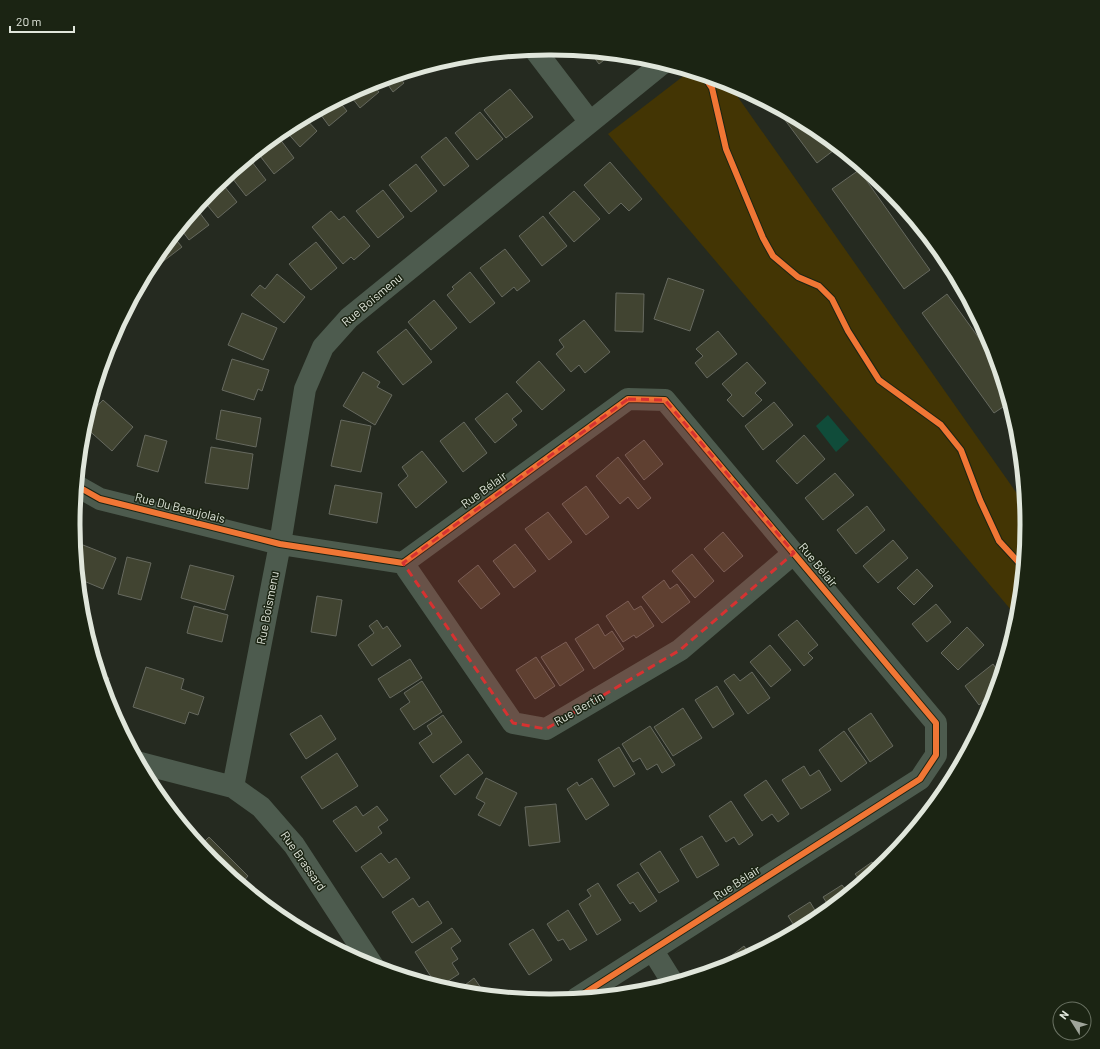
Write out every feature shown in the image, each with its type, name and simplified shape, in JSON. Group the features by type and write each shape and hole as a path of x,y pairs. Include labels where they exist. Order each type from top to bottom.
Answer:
{"street":[{"path":"539,55 590,122"},
{"name":"Rue Boismenu","path":"233,788 280,544 305,389 323,347 349,318 657,68"},
{"name":"Rue Bélair","path":"403,563 628,399 665,400 936,722 936,755 920,779 587,992"},
{"name":"Rue Du Beaujolais","path":"82,489 100,499 280,544"},
{"path":"280,544 403,563"},
{"name":"Rue Bertin","path":"403,563 513,723 546,729 680,650 794,553"},
{"name":"Rue Brassard","path":"147,765 233,788 261,807 294,845 367,957"},
{"path":"653,951 670,978"}],"highlighted area":[{"path":"628,399 665,400 794,553 680,650 546,729 513,723 403,563"}],"shaded area":[{"path":"685,75 735,93 1018,495 1020,524 1015,586 1011,610 608,134"},
{"path":"828,415 849,440 836,452 816,426"}],"building":[{"path":"594,57 606,59 599,64"},
{"path":"401,79 404,83 393,92 388,84"},
{"path":"376,89 379,92 360,108 353,98"},
{"path":"510,89 533,117 506,138 484,110"},
{"path":"341,104 347,111 329,126 321,115"},
{"path":"480,112 503,139 477,160 455,133"},
{"path":"782,117 834,150 817,163"},
{"path":"309,122 317,131 300,147 289,134"},
{"path":"446,137 469,166 444,186 421,157"},
{"path":"281,140 294,158 274,174 260,156"},
{"path":"252,162 266,180 246,196 233,179"},
{"path":"610,162 642,199 629,211 621,203 609,214 584,185"},
{"path":"416,164 437,191 411,212 389,185"},
{"path":"858,171 930,270 904,289 832,189"},
{"path":"225,187 237,202 218,218 207,205"},
{"path":"383,190 404,217 378,238 356,211"},
{"path":"574,191 600,219 574,242 549,213"},
{"path":"331,211 339,220 344,216 370,246 354,260 351,257 343,264 312,227"},
{"path":"199,212 209,225 189,240 183,232"},
{"path":"543,216 567,246 542,266 519,236"},
{"path":"177,241 182,247 161,263"},
{"path":"316,242 337,268 311,290 289,264"},
{"path":"505,249 530,281 517,291 514,287 502,297 480,268"},
{"path":"470,272 495,303 470,323 447,295 454,289 452,287"},
{"path":"277,274 305,297 284,323 251,295 260,285 265,289"},
{"path":"668,278 704,290 690,331 654,319"},
{"path":"616,293 644,294 643,332 615,331"},
{"path":"947,294 984,345 1005,406 994,413 922,313"},
{"path":"434,300 457,328 431,350 408,322"},
{"path":"242,313 277,328 263,360 228,345"},
{"path":"584,320 610,352 585,373 579,365 571,372 556,354 564,347 559,340"},
{"path":"406,329 432,362 403,385 377,352"},
{"path":"718,331 737,354 707,378 695,363 703,356 696,349"},
{"path":"232,359 269,370 262,391 258,389 254,400 222,390"},
{"path":"539,361 565,390 542,410 516,382"},
{"path":"747,362 766,383 755,393 762,400 743,417 727,400 732,395 722,384"},
{"path":"363,372 380,382 377,387 392,395 375,425 343,406"},
{"path":"507,393 522,411 512,419 517,425 495,443 475,419"},
{"path":"103,400 133,427 112,451 90,432 95,409"},
{"path":"774,402 793,425 763,450 745,426"},
{"path":"221,410 261,418 256,447 216,439"},
{"path":"341,420 371,426 361,472 331,466"},
{"path":"464,422 487,453 463,472 440,441"},
{"path":"145,435 167,441 158,472 137,466"},
{"path":"804,435 825,459 797,484 776,461"},
{"path":"644,440 663,464 644,480 625,455"},
{"path":"211,447 253,454 248,489 205,483"},
{"path":"422,451 447,482 416,508 398,485 408,476 402,467"},
{"path":"618,457 651,498 638,509 628,497 620,504 596,476"},
{"path":"835,473 854,495 823,520 805,498"},
{"path":"335,485 382,493 377,523 329,514"},
{"path":"586,486 609,517 586,535 562,504"},
{"path":"867,506 885,530 856,554 837,530"},
{"path":"548,512 572,542 549,560 525,529"},
{"path":"723,532 743,556 724,572 704,549"},
{"path":"893,540 908,558 878,583 863,566"},
{"path":"81,544 116,558 103,589 85,581"},
{"path":"515,544 536,571 514,588 493,561"},
{"path":"692,554 714,581 695,598 672,571"},
{"path":"127,557 151,563 141,600 118,594"},
{"path":"190,565 234,576 225,610 181,598"},
{"path":"478,565 500,594 481,609 458,581"},
{"path":"917,569 933,586 914,605 897,588"},
{"path":"664,580 670,589 677,584 690,602 662,623 642,597"},
{"path":"317,596 342,600 336,636 311,632"},
{"path":"628,601 634,610 641,606 654,626 636,638 634,635 623,642 606,616"},
{"path":"936,604 951,622 927,642 912,624"},
{"path":"194,606 228,615 222,642 187,633"},
{"path":"377,620 383,629 387,626 401,646 372,666 358,645 374,633 369,626"},
{"path":"797,620 818,645 808,653 813,658 804,666 778,635"},
{"path":"598,624 605,636 612,631 624,649 594,669 575,639"},
{"path":"967,627 984,645 958,670 941,653"},
{"path":"566,642 584,670 560,686 541,657"},
{"path":"770,645 791,670 771,687 750,662"},
{"path":"536,657 555,686 535,699 516,670"},
{"path":"410,659 422,678 390,698 378,679"},
{"path":"993,664 997,669 986,700 979,705 965,686"},
{"path":"146,667 184,679 181,689 204,697 198,715 189,712 185,724 133,707"},
{"path":"752,672 770,698 748,714 724,681 734,674 740,681"},
{"path":"422,681 442,712 414,730 400,709 410,702 404,693"},
{"path":"717,686 734,714 713,728 695,700"},
{"path":"683,708 702,738 673,756 654,727"},
{"path":"871,713 893,746 870,762 848,729"},
{"path":"321,715 336,739 306,759 290,734"},
{"path":"443,715 462,742 433,763 419,743 432,734 427,726"},
{"path":"650,726 675,765 662,773 657,764 647,770 640,758 633,762 622,744"},
{"path":"844,731 867,763 841,782 819,750"},
{"path":"619,747 635,774 614,787 598,760"},
{"path":"337,753 358,786 322,809 301,777"},
{"path":"468,754 483,773 455,795 440,776"},
{"path":"804,766 810,776 819,770 831,790 801,809 782,780"},
{"path":"486,778 517,793 500,826 478,815 485,803 476,798"},
{"path":"592,778 609,805 586,820 567,789 577,782 579,786"},
{"path":"766,780 789,814 778,822 772,814 762,821 744,795"},
{"path":"731,801 753,835 739,845 734,837 726,842 709,816"},
{"path":"556,804 560,842 529,846 525,807"},
{"path":"356,806 363,816 377,806 388,820 378,827 382,833 356,852 333,821"},
{"path":"702,836 719,865 697,878 680,849"},
{"path":"209,837 248,876 244,880 218,856 204,842"},
{"path":"660,851 679,881 659,893 640,864"},
{"path":"381,853 389,863 396,858 410,878 383,898 361,867"},
{"path":"872,862 874,864 859,878 855,874"},
{"path":"638,872 657,901 640,912 633,902 630,904 617,885"},
{"path":"598,883 621,920 597,935 579,904 591,896 587,890"},
{"path":"842,885 845,889 827,903 823,897"},
{"path":"413,898 419,907 428,901 442,923 412,943 392,912"},
{"path":"810,902 816,912 794,925 788,916"},
{"path":"568,910 587,940 570,950 563,939 558,941 547,924"},
{"path":"452,928 461,941 451,948 458,959 452,963 459,974 446,982 433,979 415,952"},
{"path":"533,929 552,960 529,975 509,944"},
{"path":"744,946 747,951 730,958 727,959"},
{"path":"474,978 482,989 464,986"}],"cycle path":[{"path":"709,83 712,88 726,149 763,238 773,256 798,277 819,286 832,299 848,331 879,380 941,425 961,450 980,500 999,541 1017,561"},
{"path":"82,489 100,499 280,544 403,563 628,399 665,400 936,723 936,755 920,779 586,993"}]}
